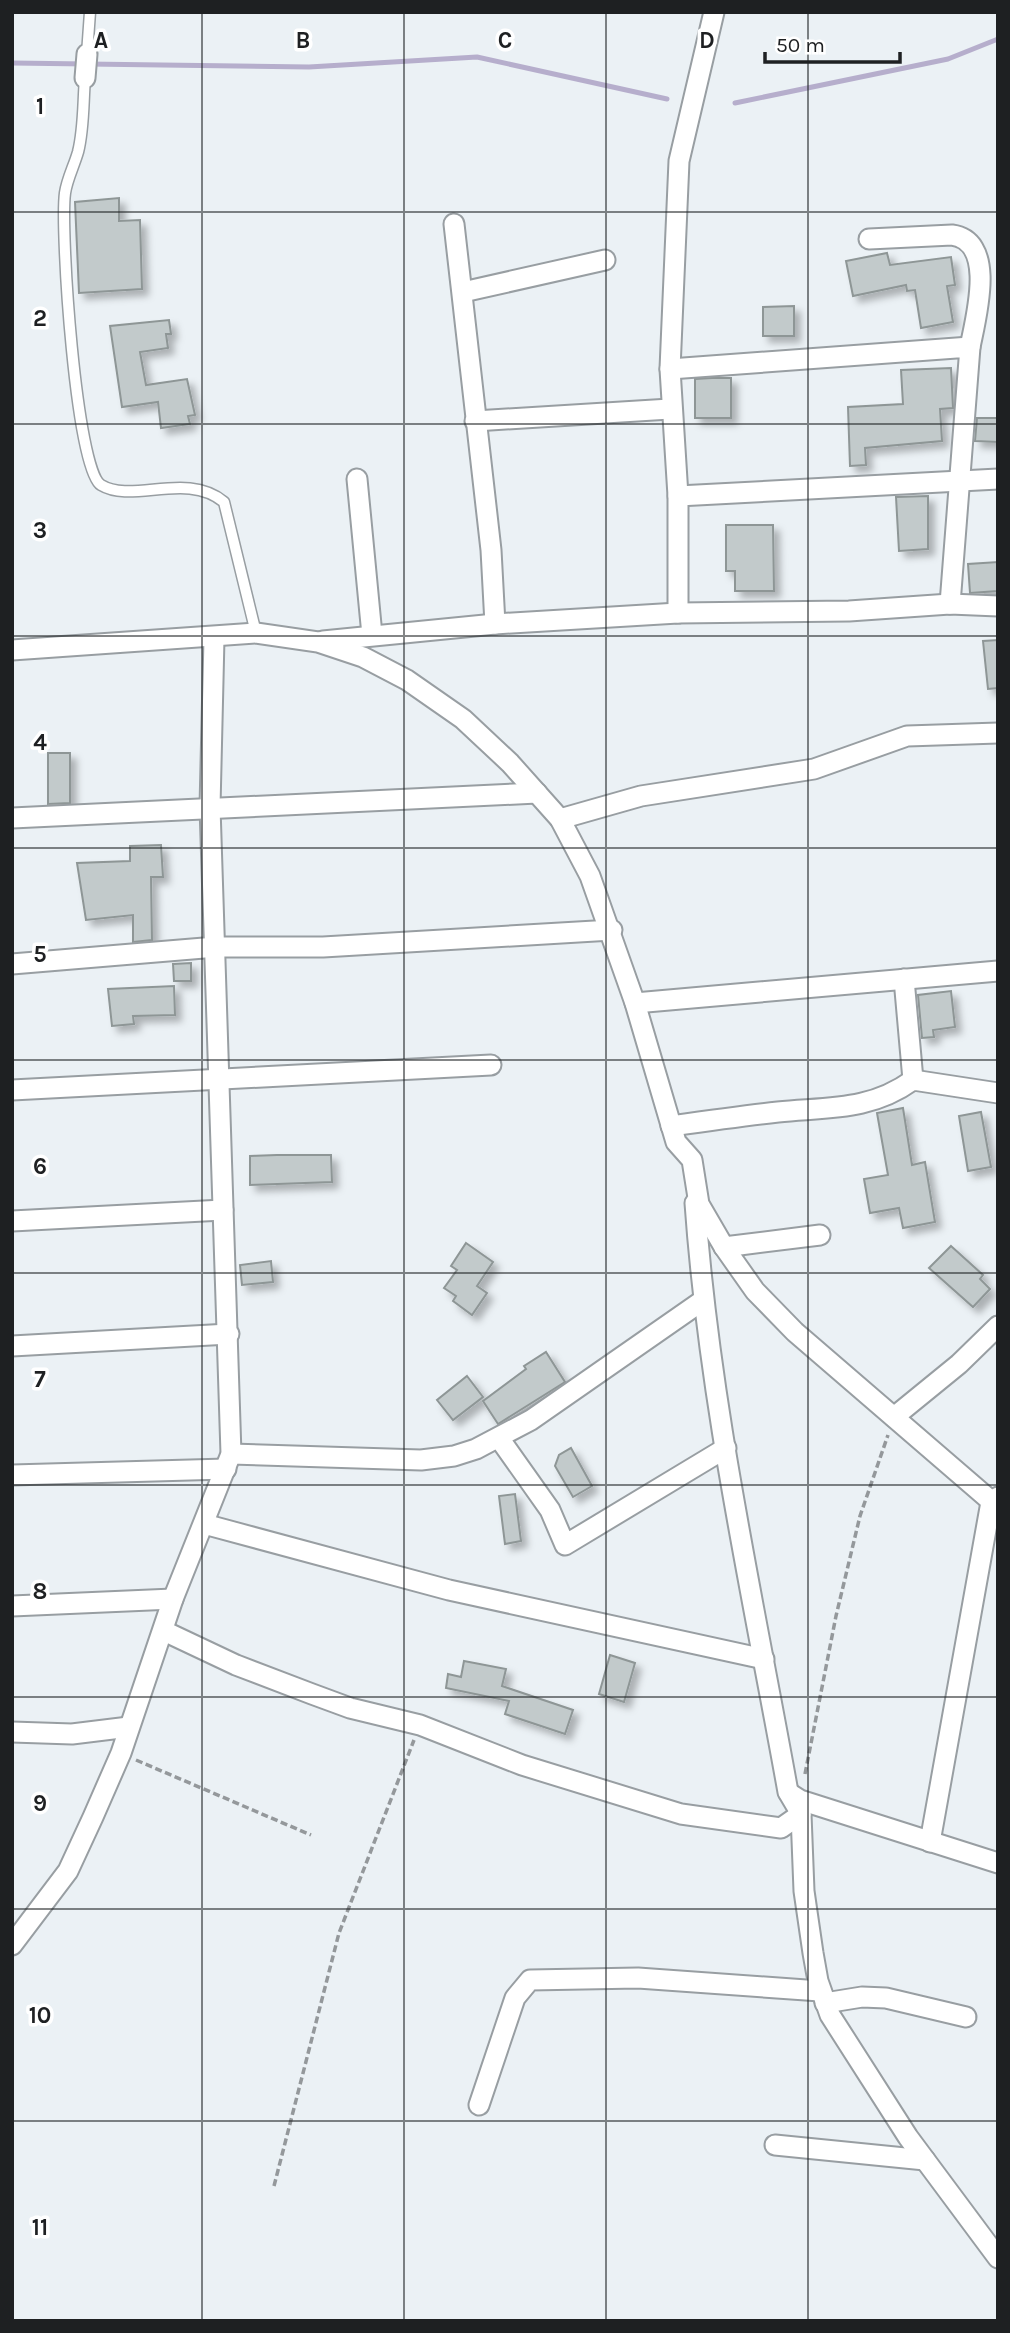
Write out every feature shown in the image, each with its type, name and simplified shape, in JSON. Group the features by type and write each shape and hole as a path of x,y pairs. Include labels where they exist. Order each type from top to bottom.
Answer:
{"street":[{"path":"678,613 678,496 670,409 670,369 679,161 714,12"},
{"path":"85,78 87,54"},
{"path":"454,224 491,550 495,624"},
{"path":"869,239 962,236 972,244 978,257 980,298 970,347 950,604"},
{"path":"463,292 606,260"},
{"path":"670,369 970,347"},
{"path":"475,421 670,409"},
{"path":"357,478 372,635"},
{"path":"678,496 998,479"},
{"path":"318,642 495,624 678,613 849,611 950,604 998,606"},
{"path":"12,650 256,633 318,642 363,657 407,680 463,719 537,793 559,819 590,876 612,930 676,1142 692,1160 699,1204 724,1247 755,1291 795,1332 996,1502 930,1842"},
{"path":"12,1945 68,1871 121,1753 173,1599 228,1461 229,1334 211,807 214,638"},
{"path":"559,819 641,796 814,769 907,736 998,733"},
{"path":"12,818 537,793"},
{"path":"12,964 216,947 323,947 612,930"},
{"path":"635,1003 998,971"},
{"path":"904,979 913,1080"},
{"path":"12,1090 491,1065"},
{"path":"671,1126 861,1106 894,1093 913,1080 998,1093"},
{"path":"692,1160 702,1301 764,1659 796,1802 804,1891 823,1997 925,2160 998,2259"},
{"path":"12,1221 223,1210"},
{"path":"724,1247 820,1235"},
{"path":"12,1475 228,1461 421,1460 454,1456 499,1438 531,1420 702,1301"},
{"path":"894,1417 959,1364 998,1326"},
{"path":"12,1346 229,1334"},
{"path":"499,1438 550,1510 565,1545 726,1448"},
{"path":"204,1524 449,1590 764,1659"},
{"path":"12,1606 173,1599"},
{"path":"164,1631 236,1665 350,1709 420,1725 522,1765 681,1814 781,1828 796,1802"},
{"path":"12,1732 72,1734 129,1727"},
{"path":"796,1802 998,1863"},
{"path":"479,2105 514,1998 530,1980 638,1978 823,1997 886,1998 966,2017"},
{"path":"775,2145 925,2160"}],"lane":[{"path":"87,54 90,12"},
{"path":"85,78 79,150 65,192 64,272 81,419 92,475 101,485 115,489 196,488 211,491 224,502 256,633"}],"path":[{"path":"796,1802 857,1528 894,1417"},
{"path":"274,2186 339,1933 420,1725"},
{"path":"121,1753 311,1835"}],"building":[{"path":"119,198 119,221 140,220 142,289 79,293 75,202"},
{"path":"887,253 890,265 951,257 955,285 947,286 953,322 921,328 915,290 907,291 906,285 853,296 846,261"},
{"path":"794,306 794,336 763,336 763,307"},
{"path":"169,320 171,334 166,334 168,348 140,352 146,385 187,379 195,415 188,416 190,424 161,428 158,402 122,407 110,326"},
{"path":"951,368 953,408 940,409 942,441 865,448 866,465 850,466 848,407 903,404 901,370"},
{"path":"731,378 731,418 695,418 695,379"},
{"path":"977,418 998,418 998,442 975,441"},
{"path":"928,496 928,549 899,551 896,497"},
{"path":"726,525 773,525 774,591 735,591 735,571 726,571"},
{"path":"998,562 998,591 970,593 968,564"},
{"path":"998,640 998,688 988,689 983,641"},
{"path":"48,753 70,753 70,803 48,804"},
{"path":"161,845 163,877 151,877 152,940 133,942 133,915 86,920 77,863 130,861 130,846"},
{"path":"191,963 191,981 174,981 173,964"},
{"path":"174,986 175,1015 133,1016 134,1024 112,1026 108,989"},
{"path":"951,991 955,1027 933,1030 934,1037 922,1038 918,995"},
{"path":"903,1108 912,1165 925,1162 935,1222 903,1228 899,1208 870,1213 864,1179 888,1175 877,1113"},
{"path":"981,1112 991,1167 968,1171 959,1116"},
{"path":"331,1155 332,1182 250,1185 250,1156"},
{"path":"466,1243 493,1262 477,1286 487,1293 472,1315 453,1301 456,1296 444,1288 457,1270 451,1266"},
{"path":"951,1246 983,1275 980,1279 990,1289 973,1307 929,1268"},
{"path":"271,1261 273,1282 242,1285 240,1265"},
{"path":"546,1352 565,1382 498,1424 483,1401 526,1369 524,1366"},
{"path":"467,1376 483,1397 453,1420 437,1400"},
{"path":"571,1448 592,1486 573,1497 555,1466 559,1455"},
{"path":"515,1494 521,1541 505,1544 499,1496"},
{"path":"610,1655 635,1663 624,1702 599,1694"},
{"path":"464,1661 506,1669 502,1686 573,1710 565,1734 505,1714 509,1701 446,1688 448,1674 461,1677"}],"waterway":[{"path":"735,103 948,59 998,39"},
{"path":"12,63 309,67 477,57 667,99"}]}
